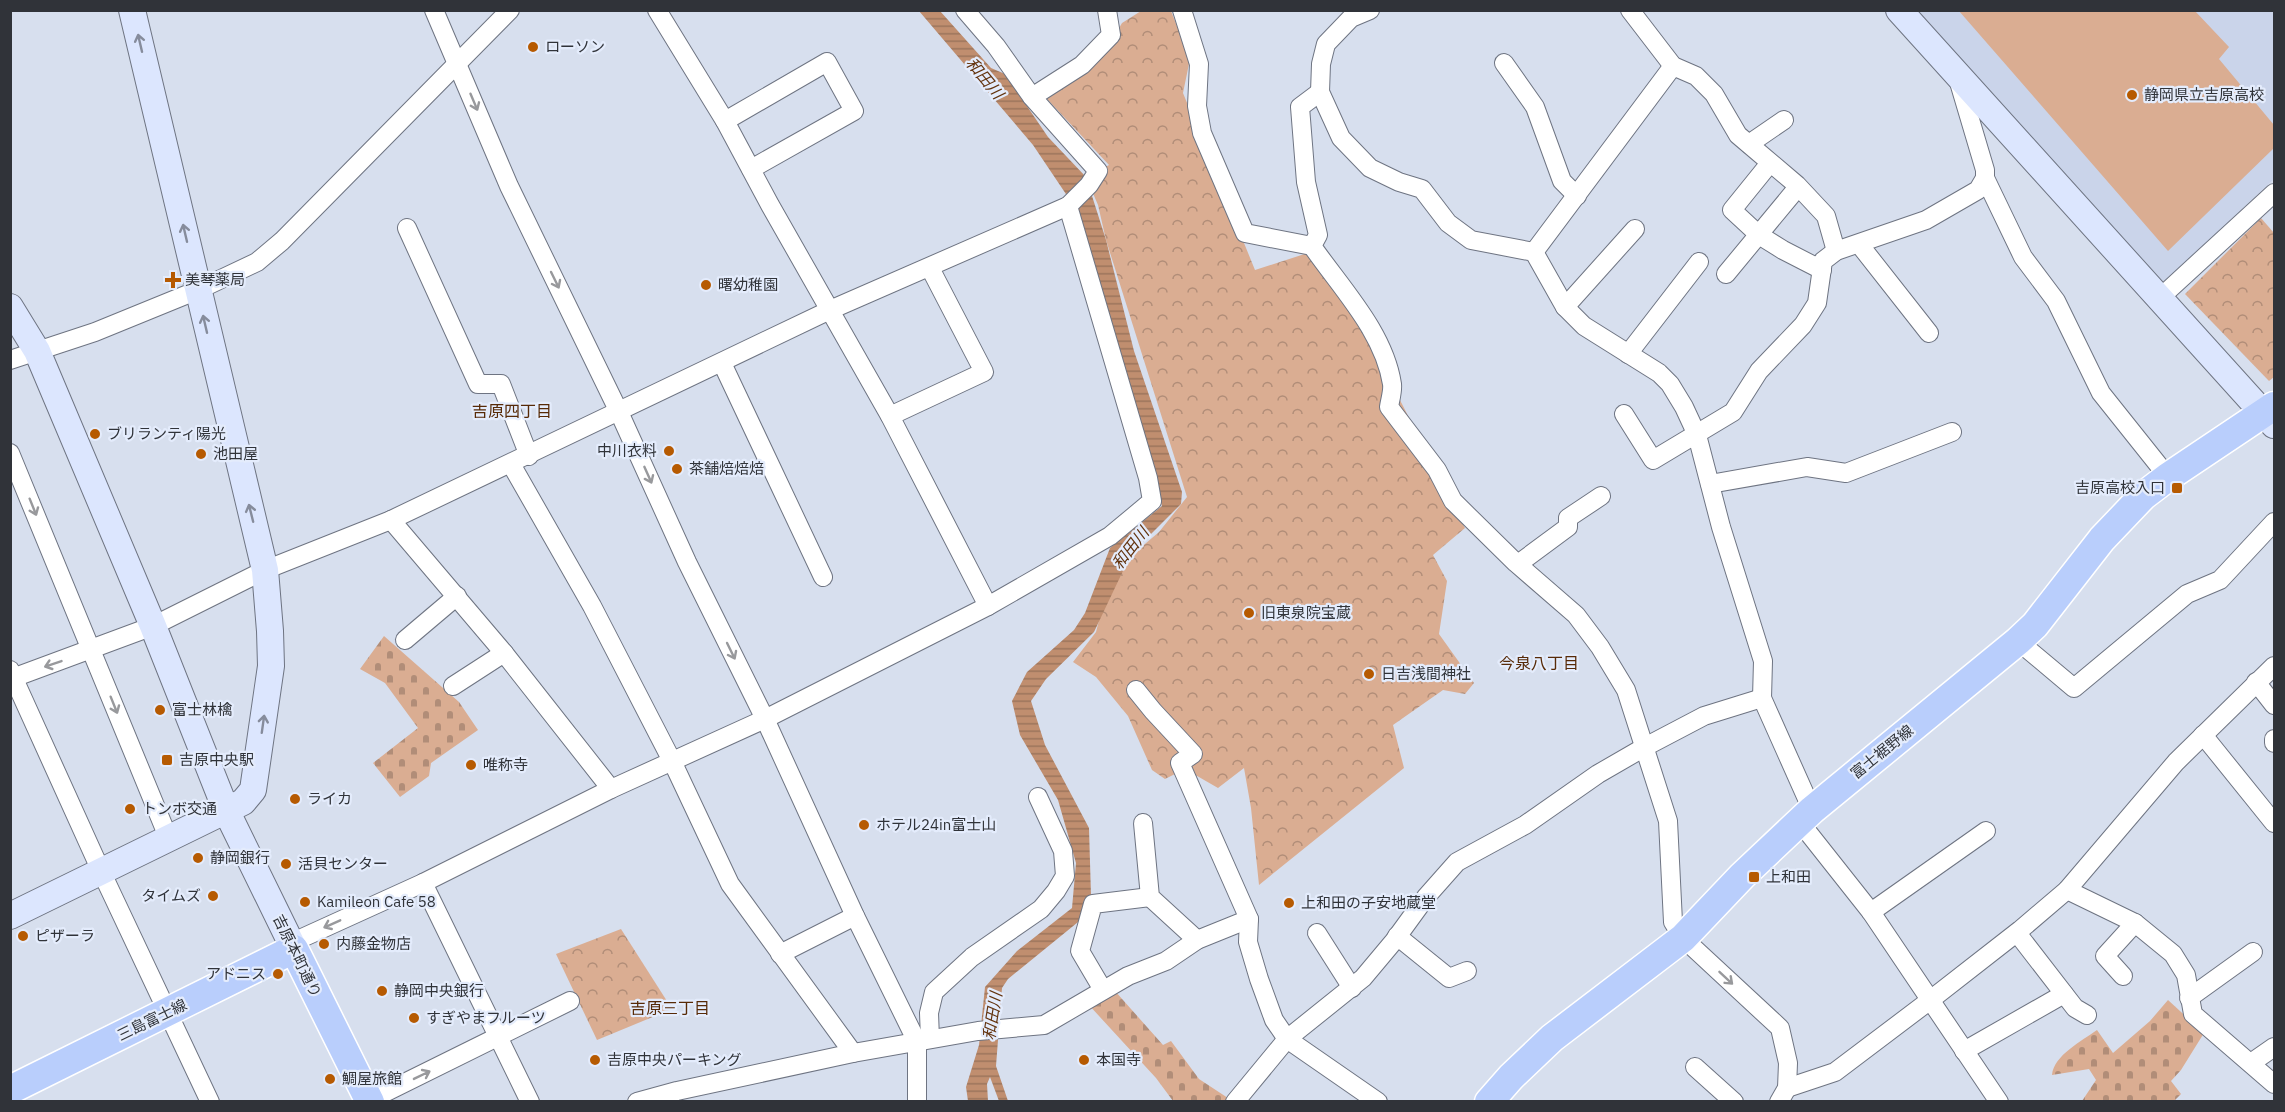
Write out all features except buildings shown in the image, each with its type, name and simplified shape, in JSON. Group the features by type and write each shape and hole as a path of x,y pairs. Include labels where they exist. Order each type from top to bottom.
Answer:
{"main road":[{"name":"富士裾野線","path":"1489,1101 1551,1038 1683,938 1805,815 2018,641 2035,625 2120,518 2168,477 2271,414"},
{"name":"三島富士線","path":"10,1090 168,1012 292,946"},
{"name":"吉原本町通り","path":"292,946 370,1101"}],"street":[{"path":"11,914 243,802 254,790 271,666 265,570 132,10"},
{"path":"434,10 510,186 619,412 687,562 765,719 855,916 924,1040"},
{"path":"10,360 95,332 198,290 257,262 282,241 510,10"},
{"path":"657,10 724,121 890,416 988,606"},
{"path":"210,1101 100,871 12,676 92,650 153,626 265,570 391,520 529,456 830,310 1068,206 1089,185 1098,171 1032,97 996,46 965,10"},
{"path":"1032,97 1082,65 1111,35 1107,10"},
{"path":"1182,10 1199,64 1197,106 1202,133 1245,233 1312,246 1364,319 1381,349 1392,386 1389,407 1437,470 1453,501 1518,564 1576,615 1600,647 1626,690 1668,821 1673,922 1683,938 1780,1028 1788,1063 1783,1095"},
{"path":"1370,10 1351,18 1326,44 1321,64 1320,92 1341,138 1370,168 1399,182 1422,189 1448,223 1471,240 1534,252 1565,307 1584,326 1659,373 1670,384 1697,435 1742,600 1762,661 1762,698 1805,815 1999,1101"},
{"path":"1630,10 1673,66 1696,76 1714,94 1738,135 1798,187 1826,216 1836,251"},
{"path":"1899,10 2271,414"},
{"path":"724,121 827,62 854,111 751,170"},
{"path":"1504,63 1535,107 1562,181 1577,196"},
{"path":"1534,252 1673,66"},
{"path":"1956,74 1985,170 1985,178 2023,257 2056,300 2101,393 2168,477"},
{"path":"1312,246 1318,235 1306,182 1300,107 1320,92"},
{"path":"1749,144 1784,120"},
{"path":"1770,163 1732,210 1760,235 1822,270"},
{"path":"1624,414 1653,460 1697,435 1732,412 1759,371 1803,325 1817,303 1823,261 1836,251 1926,220 1978,190 1985,178"},
{"path":"1726,274 1798,187"},
{"path":"2161,297 2274,193"},
{"path":"292,946 611,789 765,719 988,606 1110,536 1152,501 1148,478 1068,206"},
{"path":"407,228 478,384 501,384 529,456"},
{"path":"1565,307 1635,229"},
{"path":"1859,244 1929,333"},
{"path":"1628,354 1699,262"},
{"path":"890,416 984,372 930,267"},
{"name":"吉原本町通り","path":"10,307 37,351 153,626 226,810 292,946"},
{"path":"722,363 823,577"},
{"path":"1710,484 1807,467 1846,473 1952,432"},
{"path":"10,453 168,837"},
{"path":"511,464 592,606 672,761 730,884 853,1053"},
{"path":"1518,564 1568,527 1568,518 1601,496"},
{"path":"391,520 504,653 611,789"},
{"path":"2018,641 2074,688 2187,594 2220,580 2274,522"},
{"path":"405,640 457,596"},
{"path":"453,686 504,653"},
{"path":"1783,1095 1835,1072 2017,933 2067,890 2176,762 2274,666"},
{"path":"2256,682 2274,705"},
{"path":"1136,690 1152,711 1193,754 1180,763 1249,919 1248,942 1274,1020 1287,1039 1378,1101"},
{"path":"1235,1101 1287,1039 1363,978 1426,897 1457,862 1525,825 1599,774 1643,748 1704,716 1762,698"},
{"path":"2203,735 2274,823"},
{"path":"917,1101 924,1040 934,992 972,957 1041,909 1065,876 1063,851 1038,797"},
{"path":"1143,823 1150,897 1197,940"},
{"path":"1871,912 1986,831"},
{"path":"423,883 530,1101"},
{"path":"2067,890 2134,923 2173,954 2186,975 2193,1014 2274,1084"},
{"path":"1103,990 1080,951 1093,904 1150,897"},
{"path":"780,954 855,916"},
{"path":"637,1101 853,1053 978,1031 1044,1025 1128,976 1166,961 1197,940 1249,919"},
{"path":"2123,976 2105,956 2134,923"},
{"path":"1317,933 1352,988"},
{"path":"2017,933 2075,1008 2087,1015"},
{"path":"1397,936 1449,978 1467,970"},
{"path":"2189,998 2253,952"},
{"path":"1964,1051 2064,994"},
{"path":"370,1101 570,1001"},
{"path":"2251,1063 2274,1047"},
{"path":"1695,1067 1734,1101"}],"shaded area":[{"name":"静岡県立吉原高校","path":"1913,11 2274,11 2274,179 2162,283"}],"green space":[{"path":"1141,11 1171,11 1190,59 1183,93 1255,270 1317,250 1370,341 1465,528 1433,555 1447,581 1439,634 1474,683 1465,694 1443,690 1393,725 1404,768 1259,885 1251,808 1244,768 1218,788 1185,769 1165,779 1152,770 1128,716 1096,677 1073,662 1096,632 1111,573 1159,532 1187,497 1106,240 1098,205 1086,177 1109,165 1047,99 1101,59 1122,23"},
{"name":"静岡県立吉原高校","path":"1959,11 2195,11 2229,47 2219,59 2274,125 2274,148 2168,251"},
{"path":"2261,218 2274,233 2274,377 2269,381 2185,294"},
{"path":"384,636 459,702 478,730 431,763 429,776 400,797 373,763 418,728 385,683 360,669"},
{"path":"621,929 672,1009 597,1040 556,954"},
{"path":"1115,991 1163,1045 1171,1041 1199,1079 1231,1100 1230,1102 1173,1101 1156,1078 1088,1004"},
{"path":"2168,1000 2204,1033 2181,1070 2171,1081 2181,1094 2174,1101 2082,1101 2096,1080 2089,1069 2052,1075 2063,1055 2097,1030 2113,1053 2150,1021"}],"water":[{"name":"和田川","path":"919,11 940,11 991,68 1005,74 1048,137 1086,177 1106,240 1134,351 1182,492 1181,504 1131,554 1094,632 1046,679 1031,701 1045,745 1089,828 1091,896 1083,918 1008,979 1002,988 996,1066 1008,1101 999,1101 990,1077 987,1084 988,1101 968,1101 966,1087 979,1045 985,987 1017,951 1072,908 1076,863 1058,800 1020,735 1012,701 1027,672 1074,630 1085,613 1110,548 1162,506 1076,209 1033,145"}],"place":[{"name":"ローソン","path":"533,47"},
{"name":"静岡県立吉原高校","path":"2132,95"},
{"name":"美琴薬局","path":"173,280"},
{"name":"曙幼稚園","path":"706,285"},
{"name":"ブリランティ陽光","path":"95,434"},
{"name":"中川衣料","path":"669,451"},
{"name":"池田屋","path":"201,454"},
{"name":"茶舗焙焙焙","path":"677,469"},
{"name":"吉原高校入口","path":"2177,488"},
{"name":"旧東泉院宝蔵","path":"1249,613"},
{"name":"日吉浅間神社","path":"1369,674"},
{"name":"富士林檎","path":"160,710"},
{"name":"吉原中央駅","path":"167,760"},
{"name":"唯称寺","path":"471,765"},
{"name":"ライカ","path":"295,799"},
{"name":"トンボ交通","path":"130,809"},
{"name":"ホテル24in富士山","path":"864,825"},
{"name":"静岡銀行","path":"198,858"},
{"name":"活貝センター","path":"286,864"},
{"name":"上和田","path":"1754,877"},
{"name":"タイムズ","path":"213,896"},
{"name":"Kamileon Cafe 58","path":"305,902"},
{"name":"上和田の子安地蔵堂","path":"1289,903"},
{"name":"ピザーラ","path":"23,936"},
{"name":"内藤金物店","path":"324,944"},
{"name":"アドニス","path":"278,974"},
{"name":"静岡中央銀行","path":"382,991"},
{"name":"すぎやまフルーツ","path":"414,1018"},
{"name":"吉原中央パーキング","path":"595,1060"},
{"name":"本国寺","path":"1084,1060"},
{"name":"鯛屋旅館","path":"330,1079"}],"district":[{"name":"吉原四丁目","path":"512,411"},
{"name":"今泉八丁目","path":"1539,663"},
{"name":"吉原三丁目","path":"670,1008"}]}
